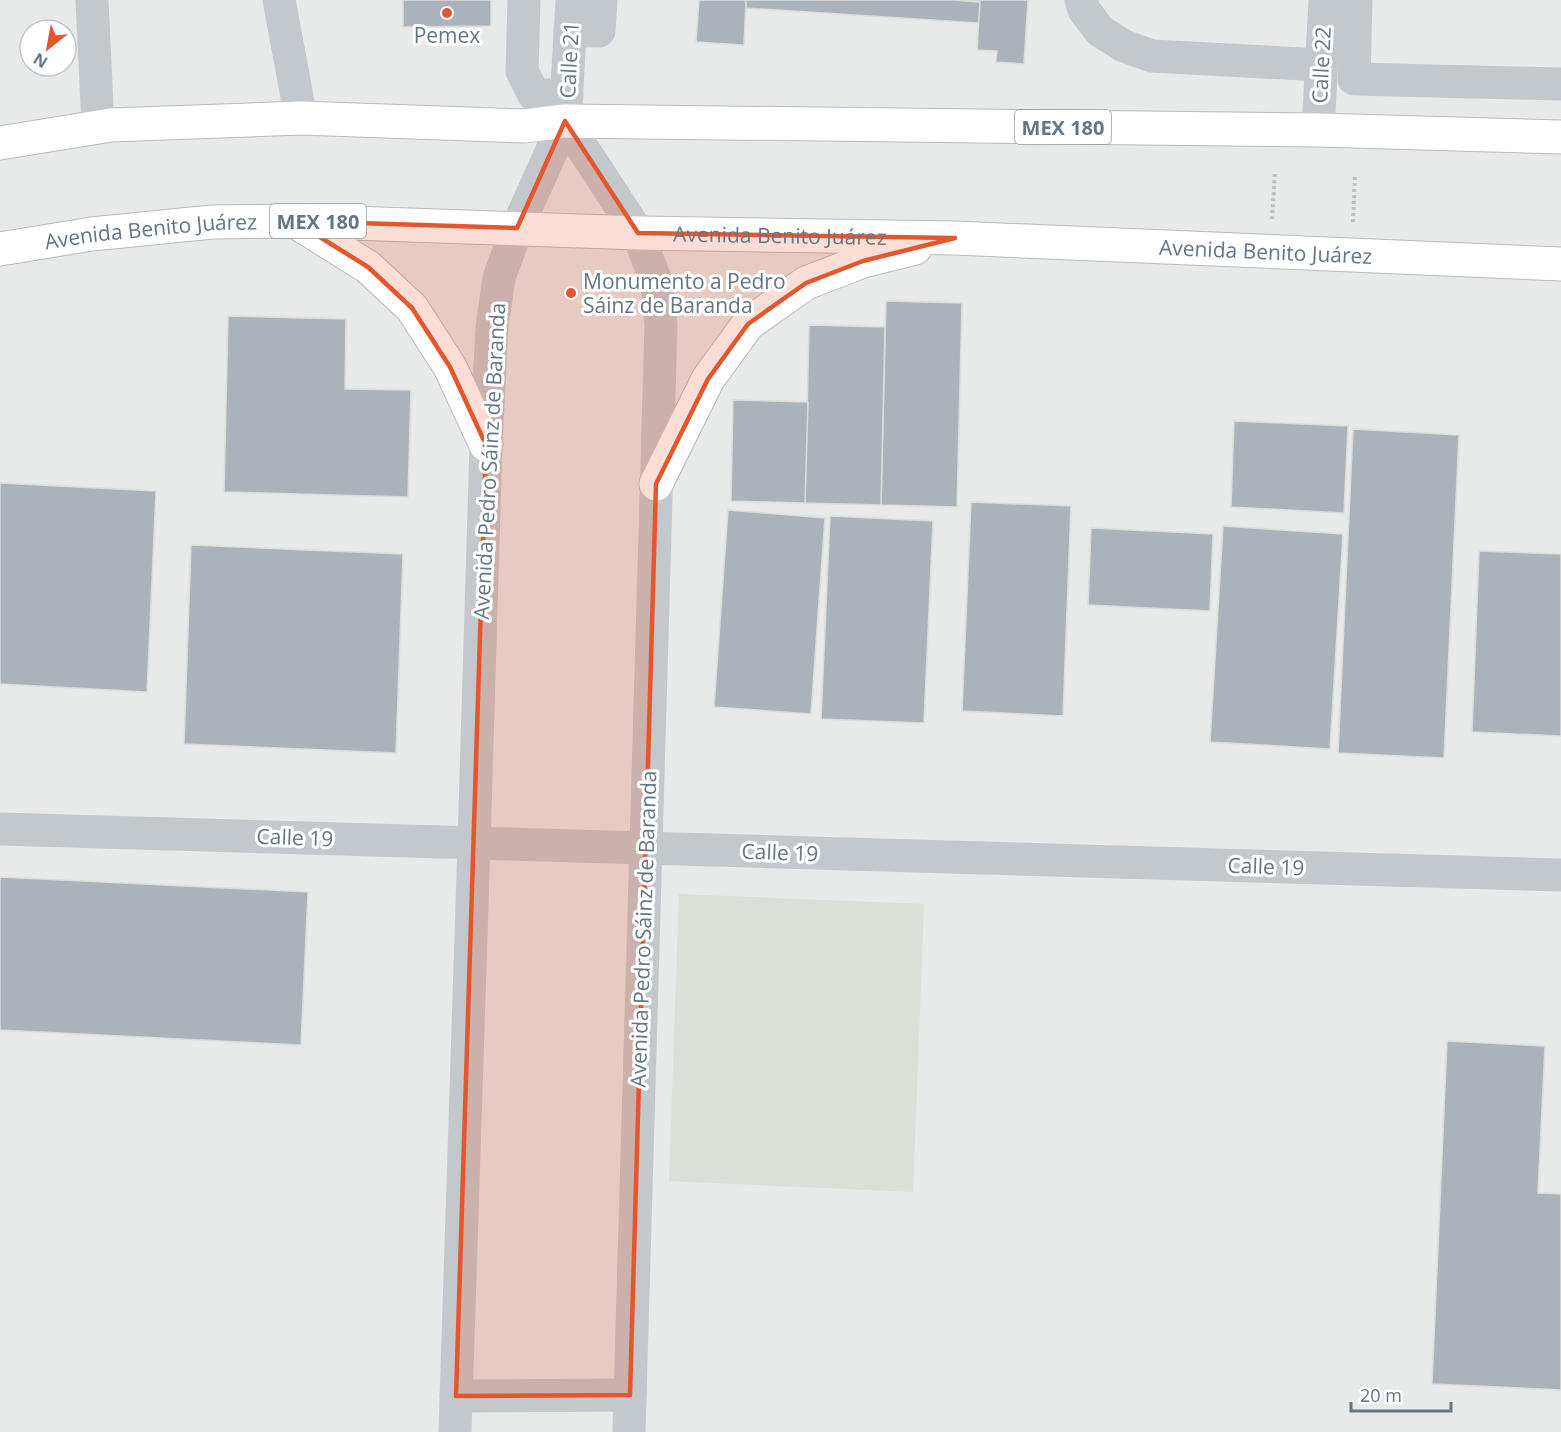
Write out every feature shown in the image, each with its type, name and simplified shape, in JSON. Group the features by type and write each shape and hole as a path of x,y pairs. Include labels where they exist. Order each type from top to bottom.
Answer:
{"main road":[{"name":"MEX 180","path":"0,143 98,127 301,118 524,126 566,108 1561,137"},
{"name":"Avenida Benito Juárez","path":"0,249 92,234 201,223 294,221 638,233 955,238 1561,264"},
{"path":"294,221 368,267 412,308 450,367 486,444"},
{"path":"656,484 708,379 748,324 806,283 863,261 955,238"}],"street":[{"path":"92,0 98,127"},
{"path":"279,0 301,118"},
{"path":"524,0 522,71 534,95 566,108"},
{"path":"571,15 599,31 601,0"},
{"path":"1081,0 1084,10 1100,31 1124,46 1152,56 1321,65"},
{"name":"Calle 22","path":"1318,130 1325,0"},
{"path":"1356,0 1354,79 1561,84"},
{"name":"Calle 21","path":"566,108 571,15"},
{"path":"1323,32 1355,35"},
{"name":"Avenida Pedro Sáinz de Baranda","path":"455,1432 486,444 492,327 499,278 566,108"},
{"name":"Avenida Pedro Sáinz de Baranda","path":"566,108 638,233 657,284 661,325 629,1432"},
{"name":"Calle 19","path":"0,829 1561,875"},
{"path":"456,1396 630,1395"}],"path":[{"path":"1272,229 1275,173"},
{"path":"1353,231 1355,175"}],"highlighted area":[{"path":"565,121 638,233 955,238 863,261 806,283 748,324 708,379 656,484 630,1395 456,1396 486,445 450,367 412,308 368,267 294,221 517,228"}],"shaded area":[{"path":"0,0 1561,0 1561,1432 0,1432"},
{"path":"679,894 924,904 913,1192 669,1181"}],"building":[{"name":"Pemex","path":"403,0 491,0 491,26 403,27"},
{"path":"699,0 746,0 744,45 696,42"},
{"path":"746,0 980,2 979,23 746,8"},
{"path":"956,0 1028,0 1024,64 996,62 997,51 977,50 980,2"},
{"path":"886,301 962,303 957,507 881,505"},
{"path":"228,316 346,319 345,389 411,390 408,497 224,492"},
{"path":"809,325 885,327 881,505 805,503"},
{"path":"733,400 808,402 805,503 731,501"},
{"path":"1234,421 1348,426 1344,513 1231,507"},
{"path":"1353,429 1459,435 1444,758 1338,753"},
{"path":"0,483 156,491 147,692 0,684"},
{"path":"971,502 1071,506 1063,716 962,711"},
{"path":"728,510 825,518 811,714 714,707"},
{"path":"830,516 933,521 924,723 821,719"},
{"path":"1223,526 1343,534 1330,749 1210,742"},
{"path":"1091,528 1213,534 1210,611 1088,605"},
{"path":"191,545 403,554 396,753 184,744"},
{"path":"1479,551 1561,554 1561,736 1472,732"},
{"path":"0,877 308,892 301,1045 0,1030"},
{"path":"1447,1041 1545,1046 1538,1193 1561,1194 1561,1390 1432,1384"}],"place":[{"name":"Pemex","path":"447,13"},
{"name":"Monumento a Pedro Sáinz de Baranda","path":"571,293"}]}
